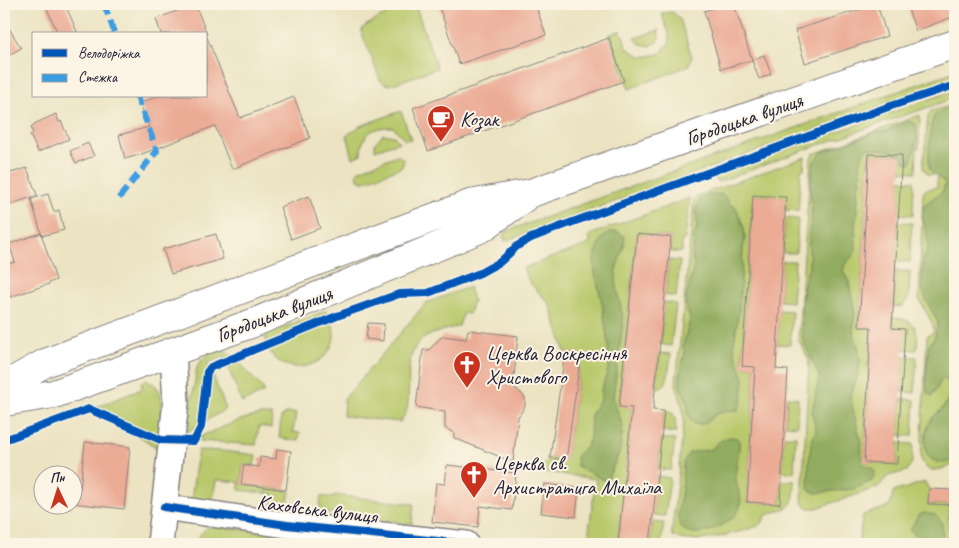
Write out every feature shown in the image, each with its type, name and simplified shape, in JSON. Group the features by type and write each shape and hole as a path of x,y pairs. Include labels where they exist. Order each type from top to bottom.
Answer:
{"main road":[{"name":"Городоцька вулиця","path":"4,386 45,363 470,204 532,193 955,44"},
{"name":"Городоцька вулиця","path":"4,402 54,394 253,323 482,228 532,193"},
{"path":"253,323 283,275"},
{"path":"120,336 174,352 212,302"}],"street":[{"path":"160,544 176,402 174,352"},
{"name":"Каховська вулиця","path":"164,507 287,525 466,544"}],"green space":[{"path":"404,4 415,4 437,68 391,85 385,84 380,80 361,31 365,26"},
{"path":"673,12 680,19 692,57 688,66 629,89 609,35 621,30 627,48 642,57 660,54 670,41 661,13"},
{"path":"659,30 658,41 651,46 640,44 635,38"},
{"path":"955,71 955,80 505,241 503,236 507,231"},
{"path":"955,90 955,98 718,182 712,176"},
{"path":"955,104 955,464 934,470 926,467 921,457 927,337 934,332 933,325 919,299 923,194 925,190 937,187 937,175 928,174 923,168 928,116 931,111"},
{"path":"955,107 955,460 942,463 929,457 925,444 929,424 944,406 949,391 946,379 942,380 932,396 927,393 926,374 929,345 935,337 938,322 926,300 922,286 923,262 928,240 922,216 924,205 943,191 945,183 930,170 929,166 929,143 934,116 938,112"},
{"path":"401,111 411,139 405,140 393,127 380,128 366,136 361,154 353,158 347,135 360,126"},
{"path":"920,115 916,172 901,171 901,155 869,154 859,326 871,327 864,462 897,464 898,443 913,444 912,462 907,471 888,476 877,488 817,508 807,508 802,502 809,360 798,339 811,158 813,154"},
{"path":"908,121 916,124 917,140 911,163 905,162 902,155 890,151 868,148 863,155 860,163 861,182 857,187 856,249 852,257 845,264 843,271 849,282 855,314 853,333 859,349 860,363 858,375 850,396 861,443 862,464 871,467 875,472 872,481 854,489 815,493 808,489 811,443 816,431 812,412 819,376 802,338 801,303 809,267 809,234 812,213 810,186 814,161 822,152 876,132 884,132"},
{"path":"383,134 394,136 399,142 375,150 375,143"},
{"path":"397,155 404,160 402,167 365,181 358,179 357,173 359,170"},
{"path":"805,157 804,169 801,170 798,211 785,210 785,197 753,195 742,366 755,367 747,502 780,504 782,481 795,481 793,498 789,506 765,516 763,522 758,526 701,540 679,539 672,535 672,530 684,420 676,384 694,200 697,196"},
{"path":"900,180 914,181 913,215 898,214"},
{"path":"722,194 731,205 736,207 744,228 745,238 739,311 734,343 735,353 744,379 742,401 738,410 718,413 705,423 698,425 693,423 688,415 687,400 680,387 680,375 685,351 683,348 690,319 686,298 694,266 692,257 694,236 697,228 696,210 700,199 708,195"},
{"path":"690,198 685,239 682,240 682,252 670,252 671,237 637,234 619,406 632,408 618,542 634,544 587,544 596,479 537,471 550,458 566,459 581,355 565,352 549,303 530,283 523,268 587,245 590,242 589,235"},
{"path":"785,218 798,219 796,253 783,253"},
{"path":"898,222 912,223 910,262 895,261"},
{"path":"610,232 618,232 624,236 625,240 616,271 623,323 613,398 623,427 620,451 608,478 604,480 577,466 576,457 590,439 591,414 601,399 601,390 609,367 608,344 602,303 595,274 594,258 602,238"},
{"path":"669,260 680,261 676,297 665,295"},
{"path":"782,261 795,261 792,302 780,301"},
{"path":"895,271 910,271 909,297 902,307 893,306"},
{"path":"469,287 473,300 469,314 463,313 459,326 426,337 418,343 413,351 410,360 407,409 400,422 343,416 344,399 426,303"},
{"path":"664,302 676,304 671,346 660,344"},
{"path":"779,310 792,311 790,345 777,344"},
{"path":"326,311 334,330 332,345 323,357 310,365 296,367 282,363 270,352 265,334"},
{"path":"892,317 906,320 914,326 917,336 917,350 903,349 892,328"},
{"path":"214,351 226,352 234,358 264,389 263,393 242,403 224,357 208,363 226,409 187,432 197,367 204,357"},
{"path":"659,353 671,354 665,384 662,387 656,387"},
{"path":"903,356 917,357 915,393 901,392"},
{"path":"146,380 156,386 160,391 162,399 162,416 157,448 96,407 142,389 141,382"},
{"path":"787,397 798,398 797,426 785,425"},
{"path":"901,399 915,400 913,436 898,435"},
{"path":"664,411 669,411 675,416 676,433 662,431"},
{"path":"285,413 296,413 293,432 300,433 298,441 279,438 281,418"},
{"path":"260,415 272,415 271,428 259,426 256,445 200,441 201,436 243,419"},
{"path":"784,436 796,436 794,472 782,472"},
{"path":"732,437 739,439 736,475 741,498 739,509 735,516 718,527 698,533 689,532 682,528 678,519 684,462 689,453 712,449 720,441"},
{"path":"661,438 675,440 671,470 658,469"},
{"path":"198,450 256,455 254,466 243,465 241,484 290,491 287,508 272,506 273,494 239,490 239,482 216,480 211,502 191,500"},
{"path":"657,476 670,478 665,516 653,515"},
{"path":"925,482 929,489 928,504 949,505 947,544 858,544 863,515 890,506 893,492"},
{"path":"334,495 414,504 412,524 319,512 321,496 334,498"},
{"path":"923,513 935,515 942,522 943,544 918,544 920,539 910,530 918,516"},
{"path":"653,522 664,523 661,544 650,544"},
{"path":"209,526 284,534 283,544 249,544 206,539 205,544 197,544 200,534"},
{"path":"300,537 333,541 333,544 299,544"}],"building":[{"path":"45,4 65,4 77,32 57,32"},
{"path":"195,4 206,32 160,32 156,19"},
{"path":"438,4 535,4 546,35 459,64"},
{"path":"734,4 752,60 721,69 704,11"},
{"path":"877,4 887,36 805,63 795,30"},
{"path":"921,4 952,4 955,16 916,31 908,9"},
{"path":"4,20 21,48 4,58"},
{"path":"609,38 624,81 428,151 413,108"},
{"path":"208,40 240,118 294,97 310,138 232,169 215,126 125,159 119,135 149,127 140,103 153,98 208,98"},
{"path":"764,55 771,74 759,79 752,60"},
{"path":"56,114 69,139 38,152 30,135 33,133 31,127"},
{"path":"88,143 94,156 76,163 70,151"},
{"path":"869,154 902,155 892,328 905,329 897,464 864,462 871,327 859,327"},
{"path":"27,168 37,195 4,207 4,175"},
{"path":"48,194 54,212 59,210 64,230 42,236 31,199"},
{"path":"753,195 786,197 776,369 788,370 780,504 747,502 755,367 742,366"},
{"path":"309,196 320,228 291,239 280,207"},
{"path":"41,233 56,280 10,297 4,278 4,265 15,262 9,244"},
{"path":"216,234 223,259 171,274 163,249"},
{"path":"637,234 671,237 653,410 664,411 650,544 618,543 632,408 619,407"},
{"path":"368,323 384,324 383,341 366,339"},
{"name":"Церква Воскресіння Христового","path":"468,330 518,336 513,387 525,398 525,406 518,417 513,462 454,438 454,433 445,428 445,412 416,407 423,350 429,350 443,336 466,339"},
{"path":"565,352 581,354 566,460 550,458"},
{"path":"85,442 130,447 124,509 82,504 82,470"},
{"path":"277,449 291,451 286,490 241,484 244,465 259,467 260,457 276,459"},
{"name":"Церква св. Архистратига Михаїла","path":"447,465 516,473 512,510 480,506 478,527 432,522 436,483 445,484"},
{"path":"544,484 579,488 576,517 541,513"},
{"path":"929,489 955,490 955,505 928,504"}],"marked path":[{"path":"104,4 114,32"},
{"path":"119,198 157,151 138,98"}],"cycle path":[{"path":"4,440 89,409 161,440 194,441 201,427 207,372 211,367 337,316 399,294 428,293 480,273 500,262 517,246 531,238 888,107 955,85"},
{"path":"164,507 287,525 466,544"}],"place":[{"name":"Козак","path":"441,143"},
{"name":"Церква Воскресіння Христового","path":"467,389"},
{"name":"Церква св. Архистратига Михаїла","path":"474,499"}]}
